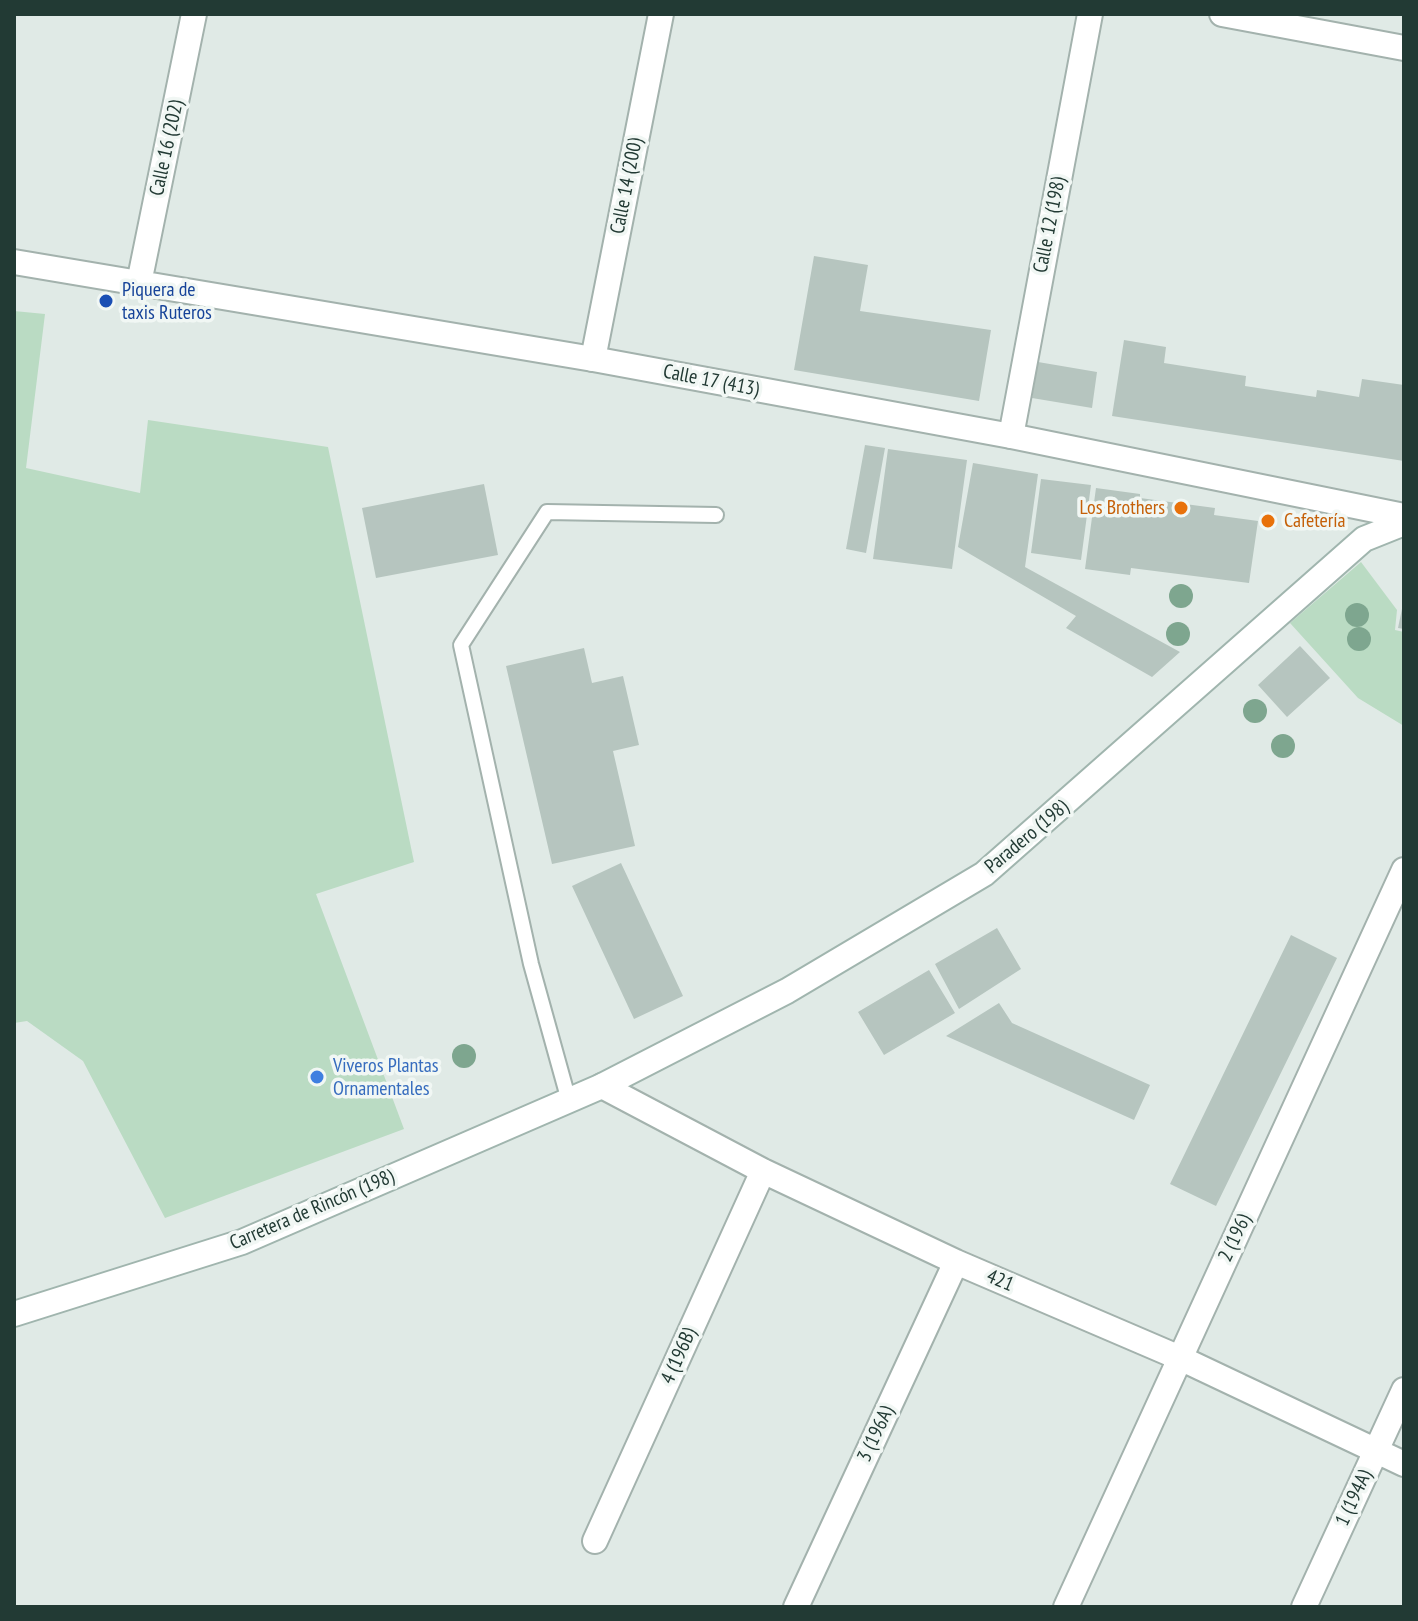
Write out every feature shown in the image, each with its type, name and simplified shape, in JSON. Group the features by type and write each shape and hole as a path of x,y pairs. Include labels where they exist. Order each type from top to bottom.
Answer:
{"street":[{"name":"Calle 16 (202)","path":"139,283 194,14"},
{"name":"Calle 14 (200)","path":"593,359 661,14"},
{"name":"Calle 12 (198)","path":"1011,436 1090,14"},
{"path":"1222,14 1404,48"},
{"name":"Calle 17 (413)","path":"14,262 593,359 1011,436 1404,516"},
{"name":"Paradero (198)","path":"602,1086 787,991 984,874 1364,539 1404,523"},
{"name":"2 (196)","path":"1066,1607 1404,870"},
{"name":"Carretera de Rincón (198)","path":"14,1314 242,1242 602,1086"},
{"name":"421","path":"602,1086 763,1171 956,1262 1180,1358 1404,1464"},
{"name":"4 (196B)","path":"595,1541 763,1171"},
{"name":"3 (196A)","path":"796,1607 956,1262"},
{"name":"1 (194A)","path":"1304,1607 1404,1390"}],"lane":[{"path":"569,1101 531,964 461,645 547,512 716,515"}],"green space":[{"path":"14,311 45,314 26,468 140,493 148,420 328,447 414,862 316,894 404,1129 165,1218 83,1061 27,1021 14,1023"},
{"path":"1361,562 1397,610 1395,630 1404,632 1404,726 1358,698 1290,623"}],"building":[{"path":"814,256 868,265 860,311 991,330 979,401 794,370"},
{"path":"1124,340 1166,347 1164,363 1246,376 1245,386 1316,397 1317,390 1359,397 1362,379 1404,385 1404,461 1112,416"},
{"path":"1038,362 1097,372 1092,408 1032,398"},
{"path":"865,445 885,448 866,553 846,549"},
{"path":"888,449 967,460 952,569 873,559"},
{"path":"973,463 1038,474 1025,567 1180,652 1152,677 1066,628 1076,616 958,547"},
{"path":"1041,479 1091,485 1081,560 1031,553"},
{"path":"484,484 498,555 376,578 362,508"},
{"path":"1096,488 1140,494 1140,498 1215,508 1214,515 1258,521 1249,583 1131,568 1130,575 1085,569"},
{"path":"1404,605 1404,629 1398,628"},
{"path":"1300,646 1330,678 1287,717 1258,685"},
{"path":"584,648 592,683 623,676 639,745 613,751 635,846 552,864 506,666"},
{"path":"621,863 683,996 634,1019 572,886"},
{"path":"997,928 1021,969 959,1009 935,964"},
{"path":"1291,935 1337,958 1216,1206 1170,1184"},
{"path":"929,970 955,1013 884,1055 858,1012"},
{"path":"999,1003 1012,1023 1150,1085 1134,1120 946,1036"}],"place":[{"name":"Piquera de taxis Ruteros","path":"106,301"},
{"name":"Los Brothers","path":"1181,508"},
{"name":"Cafetería","path":"1268,521"},
{"name":"Viveros Plantas Ornamentales","path":"317,1077"}]}
